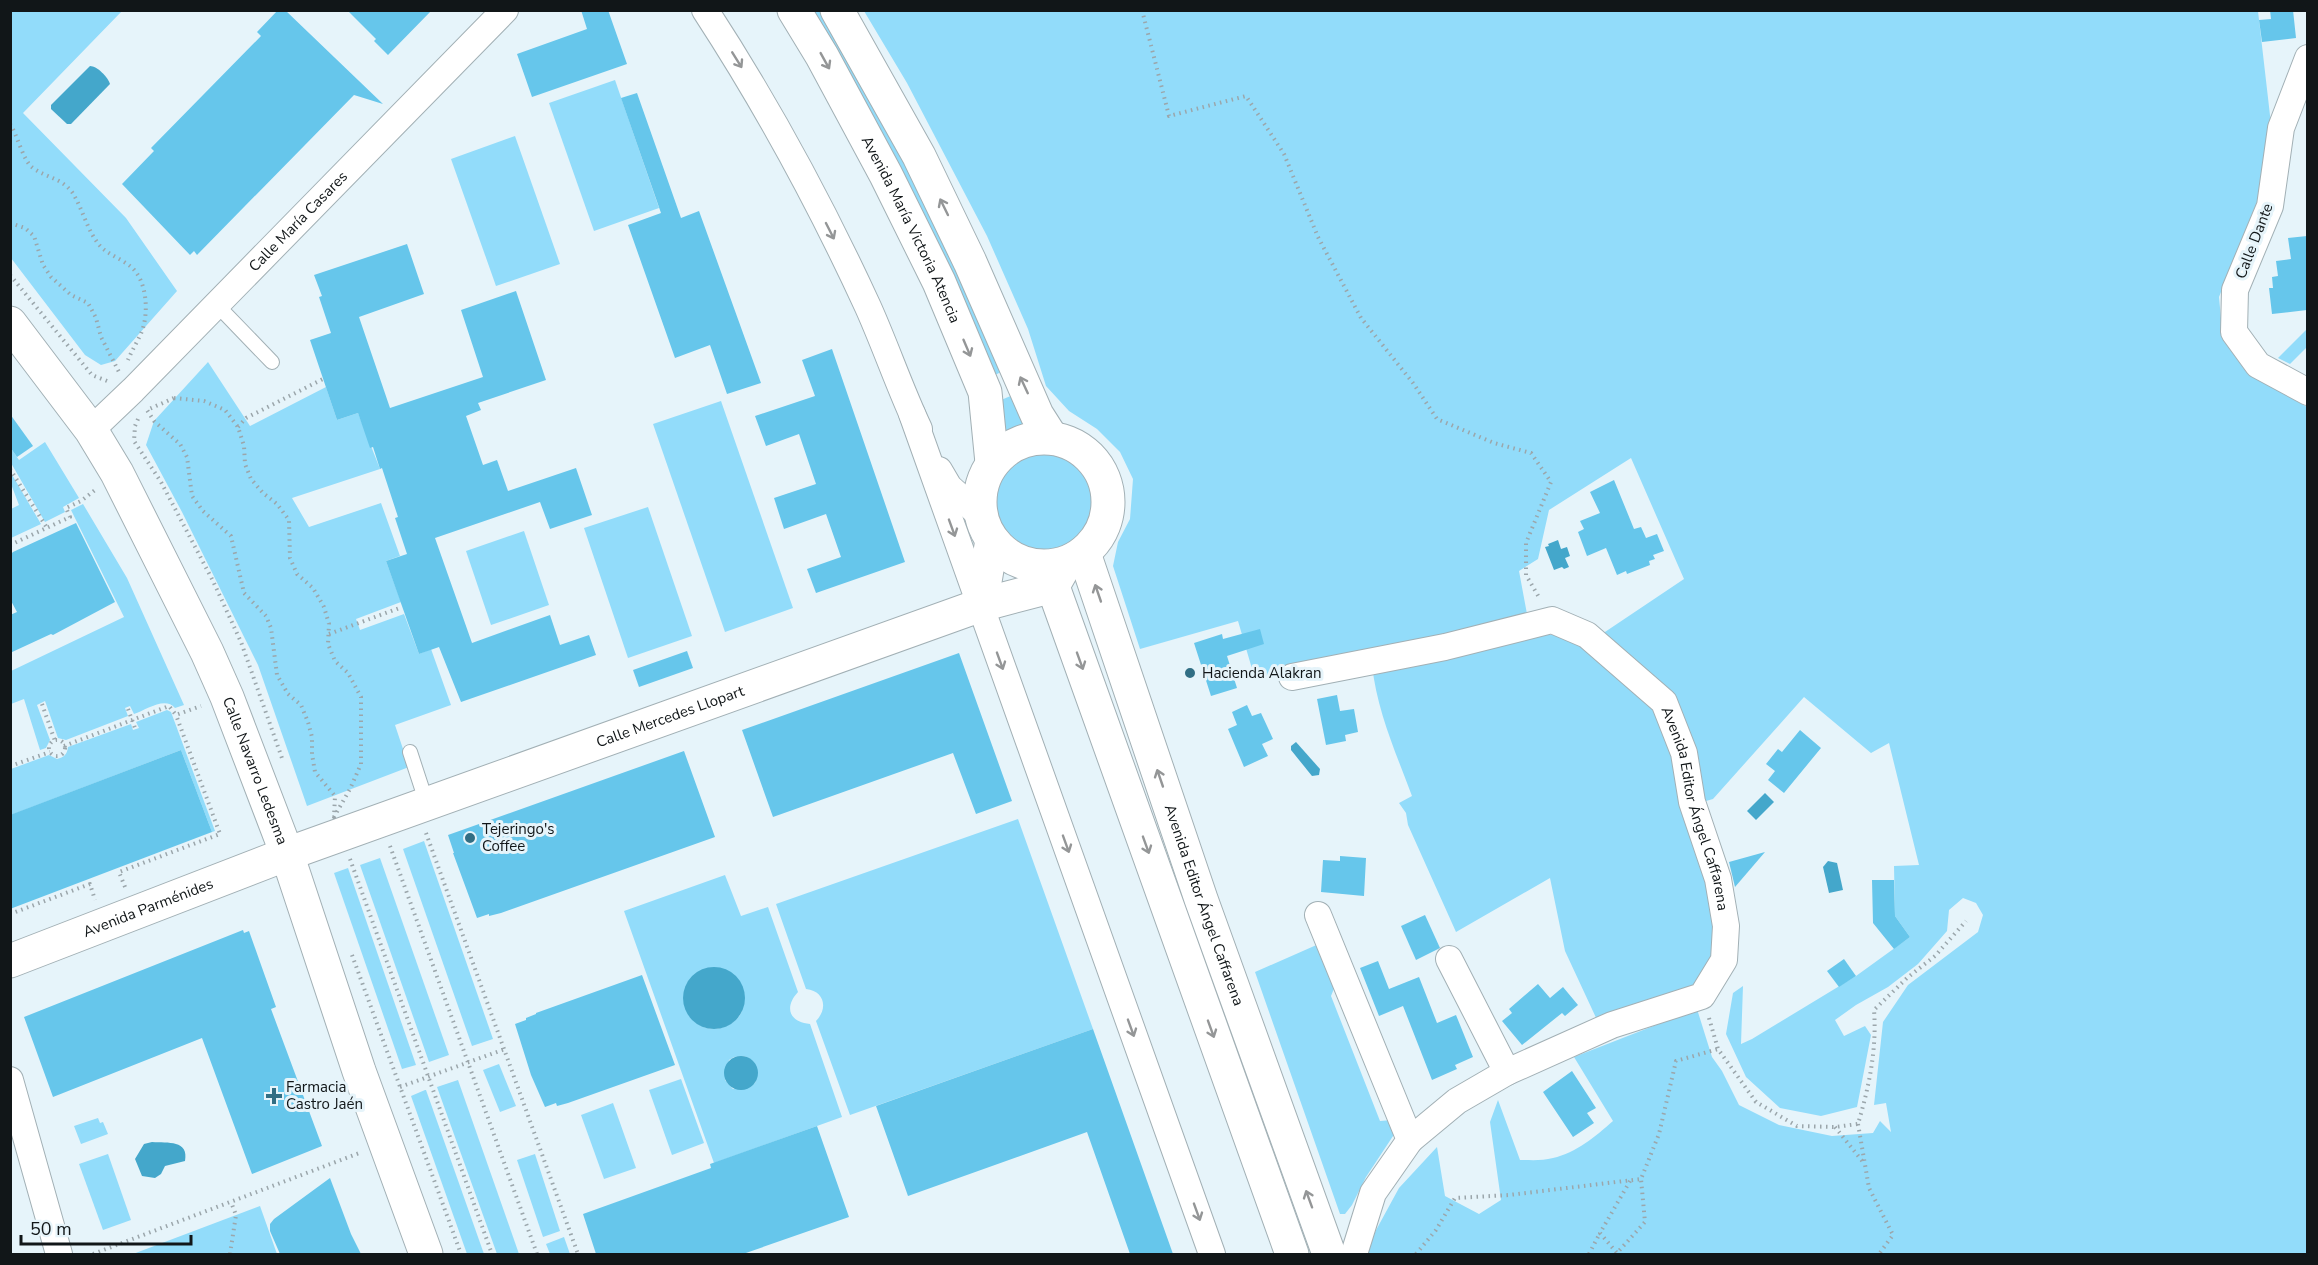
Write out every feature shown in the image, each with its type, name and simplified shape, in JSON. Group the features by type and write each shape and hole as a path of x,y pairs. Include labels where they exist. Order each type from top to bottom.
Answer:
{"main road":[{"name":"Avenida María Victoria Atencia","path":"794,10 822,56 886,175 939,282 985,392 992,463"},
{"path":"837,10 919,156 970,262 1037,415 1051,437"},
{"name":"Calle Navarro Ledesma","path":"10,323 91,430 117,473 207,652 227,697 287,854 385,1143 426,1254"},
{"path":"981,605 986,528 981,488 992,463 1018,442 1051,437 1069,442 1085,452 1098,467 1106,484 1109,503 1106,522 1097,539 1062,567 1016,560 986,528"},
{"path":"1062,567 1292,1254"},
{"name":"Calle Mercedes Llopart","path":"287,854 426,816 981,605 1062,567"},
{"name":"Avenida Editor Ángel Caffarena","path":"1062,567 1201,899 1329,1254"},
{"name":"Avenida Parménides","path":"10,962 287,854"}],"street":[{"name":"Calle María Casares","path":"91,430 217,305 505,10"},
{"path":"705,10 739,63 814,200 868,306 912,414 1212,1254"},
{"name":"Calle Dante","path":"2307,58 2281,128 2270,206 2235,290 2234,332 2258,365 2307,392"},
{"path":"912,414 949,487 986,528"},
{"path":"1292,677 1445,647 1552,620"},
{"name":"Avenida Editor Ángel Caffarena","path":"1552,620 1587,635 1664,702 1684,753 1692,802 1718,879 1726,926 1724,960 1702,996"},
{"path":"1317,915 1410,1140"},
{"path":"1449,959 1507,1072"},
{"path":"1354,1254 1373,1193 1410,1140 1457,1101 1507,1072 1612,1025 1702,996"},
{"path":"10,1080 59,1254"}],"lane":[{"path":"217,305 272,362"},
{"path":"410,752 426,816"}],"path":[{"path":"1142,10 1169,116 1246,96 1284,154 1318,237 1361,318 1413,383 1437,419 1494,443 1531,453 1551,482 1526,543 1526,575 1552,620"},
{"path":"10,124 19,137 21,149 31,167 60,180 72,193 98,244 132,267 142,284 145,309 143,329 120,375 101,337 96,318 88,303 71,295 51,277 43,265 34,236 25,228 10,223"},
{"path":"238,427 246,418 323,379"},
{"path":"174,398 204,402 225,410 238,427 244,446 245,464 251,479 277,504 289,520 290,558 297,574 313,588 324,607 329,624 329,634 328,644 335,661 348,673 361,697 361,764 334,817 335,796 315,772 312,736 308,722 301,705 288,694 277,675 271,628 266,616 244,593 231,536 203,511 192,496 187,457 180,444 154,421 147,410 174,398"},
{"path":"10,469 46,528"},
{"path":"10,545 70,517 66,508 81,501"},
{"path":"329,634 402,607"},
{"path":"42,704 55,741"},
{"path":"64,746 169,706 176,715 220,834 119,872 123,881"},
{"path":"128,709 135,728"},
{"path":"176,715 186,712"},
{"path":"55,741 59,741 64,746"},
{"path":"50,752 51,744 55,741"},
{"path":"50,752 53,755 61,755 64,746"},
{"path":"10,766 50,752"},
{"path":"426,816 578,1254"},
{"path":"380,847 398,840"},
{"path":"390,843 537,1254"},
{"path":"340,861 360,854"},
{"path":"10,914 90,884 93,893"},
{"path":"1878,1254 1893,1235 1869,1188 1858,1124 1868,1089 1876,1032 1874,1010 1907,978 1935,956 1966,921"},
{"path":"349,945 461,1254"},
{"path":"1702,996 1718,1049 1756,1102 1797,1126 1835,1127 1858,1124"},
{"path":"400,1087 505,1049"},
{"path":"1600,1233 1616,1254 1645,1222 1641,1179 1659,1134 1676,1061 1718,1049"},
{"path":"1835,1127 1863,1162"},
{"path":"93,1254 385,1143"},
{"path":"1416,1254 1436,1230 1455,1198 1509,1195 1641,1179"},
{"path":"1589,1254 1631,1180"},
{"path":"230,1254 236,1215 231,1202"}],"shaded area":[{"path":"11,10 122,11 23,113 126,218 177,291 115,361 101,365 85,355 11,258"},
{"path":"809,11 823,11 905,156 1003,371 993,376"},
{"path":"864,11 2258,11 2271,124 2262,189 2219,297 2223,340 2247,373 2307,407 2307,1254 1363,1254 1399,1188 1437,1147 1445,1196 1479,1214 1501,1200 1490,1122 1498,1100 1520,1160 1549,1159 1570,1152 1593,1138 1613,1121 1574,1057 1697,1009 1712,1057 1722,1071 1739,1105 1779,1125 1832,1136 1873,1133 1880,1121 1891,1132 1886,1103 1874,1105 1883,1022 1908,985 1978,932 1983,915 1976,903 1963,898 1949,910 1947,931 1918,964 1888,987 1835,1020 1844,1036 1865,1026 1871,1035 1857,1107 1821,1116 1780,1108 1746,1077 1726,1034 1733,993 1743,986 1741,1044 1856,976 1910,937 1895,916 1894,866 1919,865 1889,743 1871,753 1804,697 1713,799 1699,803 1693,754 1596,638 1684,579 1631,458 1549,510 1538,559 1519,571 1527,614 1255,679 1238,621 1140,649 1113,566 1118,542 1130,519 1133,479 1120,452 1097,429 1069,411 1046,386 1028,329 987,236 907,83"},
{"path":"90,66 102,72 110,84 71,124 67,124 51,109 51,105"},
{"path":"615,80 659,208 594,231 549,103"},
{"path":"515,136 560,264 496,286 451,159"},
{"path":"2307,329 2307,347 2290,364 2278,358"},
{"path":"208,362 250,426 326,387 337,420 358,413 380,469 292,498 309,527 381,503 400,556 386,561 401,602 356,619 360,630 404,614 419,654 431,649 451,705 395,725 409,767 307,806 258,665 146,445 154,421"},
{"path":"1013,395 1029,423 1006,432 1001,400"},
{"path":"721,401 793,608 725,632 653,424"},
{"path":"45,442 79,498 63,507 65,512 45,522 11,463 10,447 19,460"},
{"path":"1045,450 1064,454 1080,465 1091,481 1095,500 1091,519 1080,535 1064,546 1045,550 1026,546 1010,535 999,519 995,500 999,481 1010,465 1026,454"},
{"path":"11,473 41,524 11,538 11,509 19,505 11,484"},
{"path":"83,504 127,578 184,705 175,708 166,703 134,714 130,706 125,708 128,716 66,740 58,738 45,701 37,705 50,740 46,748 40,750 24,699 11,704 11,671 124,617 71,510"},
{"path":"648,507 692,636 628,658 584,528"},
{"path":"524,531 549,605 491,625 466,551"},
{"path":"1558,540 1561,549 1567,547 1570,556 1565,558 1569,567 1554,570 1545,547"},
{"path":"1533,635 1563,635 1598,654 1657,708 1680,758 1682,813 1718,910 1721,946 1705,978 1684,996 1598,1022 1565,951 1550,878 1456,932 1408,825 1406,813 1399,803 1412,796 1388,732 1374,682 1372,665"},
{"path":"167,710 171,712 215,831 212,832 181,750 11,815 11,769 49,755 57,759 66,754 68,747 131,724 133,730 139,728 136,722"},
{"path":"1296,742 1320,769 1319,775 1312,776 1291,750 1291,746"},
{"path":"1765,793 1774,802 1756,820 1747,811"},
{"path":"1018,819 1093,1029 850,1115 816,1021 822,1011 823,1001 817,993 806,989 776,904"},
{"path":"424,841 493,1039 472,1046 403,849"},
{"path":"380,858 449,1055 429,1062 360,865"},
{"path":"1828,861 1837,863 1843,890 1829,893 1823,867"},
{"path":"348,868 416,1065 402,1069 334,873"},
{"path":"725,875 741,916 768,907 798,992 791,1003 791,1013 797,1020 810,1024 842,1117 714,1163 624,911","holes":["709,968 732,975 737,980 742,993 742,1010 739,1016 730,1024 717,1029 704,1027 694,1021 687,1011 684,999 686,987 694,976","744,1056 754,1064 757,1071 755,1083 733,1089 725,1080 729,1060"]},
{"path":"1321,943 1337,981 1331,996 1380,1121 1392,1120 1395,1133 1345,1214 1340,1214 1255,972"},
{"path":"714,967 736,976 745,998 736,1020 714,1029 692,1020 683,998 692,976"},
{"path":"741,1056 753,1061 758,1073 753,1085 741,1090 729,1085 724,1073 729,1061"},
{"path":"499,1064 516,1106 500,1112 483,1070"},
{"path":"681,1079 704,1143 672,1155 649,1090"},
{"path":"458,1080 519,1254 497,1254 437,1087"},
{"path":"426,1090 484,1254 467,1254 411,1096"},
{"path":"613,1103 636,1168 604,1179 581,1115"},
{"path":"98,1118 100,1123 103,1122 108,1134 81,1144 74,1126"},
{"path":"152,1142 181,1146 184,1149 185,1161 165,1166 161,1174 155,1178 142,1176 135,1159 144,1144"},
{"path":"108,1154 131,1220 103,1230 79,1164"},
{"path":"535,1154 560,1231 543,1237 517,1160"},
{"path":"260,1206 277,1254 133,1254"},
{"path":"564,1237 570,1254 550,1254 546,1244"}],"building":[{"path":"278,10 285,10 383,104 354,95 197,255 194,251 190,255 122,184 154,151 151,148 261,36 257,32"},
{"path":"347,10 432,10 388,55 374,41 376,39"},
{"path":"581,10 608,10 627,64 532,97 517,54 587,29"},
{"path":"2270,10 2293,10 2296,38 2262,42 2259,20 2271,19"},
{"path":"637,93 681,218 699,211 761,383 727,394 710,345 675,358 628,225 661,213 621,98"},
{"path":"2307,236 2307,310 2272,314 2269,288 2273,288 2272,277 2278,276 2276,261 2291,259 2288,238"},
{"path":"407,244 424,294 359,317 390,408 483,377 461,310 516,291 546,380 478,403 481,410 466,416 483,465 497,460 508,491 576,468 592,515 550,529 540,502 435,538 472,643 550,615 560,645 589,635 596,655 461,702 439,647 419,654 386,561 407,554 382,468 380,469 373,447 370,448 358,413 337,420 310,340 331,333 314,275"},
{"path":"832,349 905,562 816,593 807,569 841,557 826,514 784,529 774,498 816,484 799,434 766,446 755,416 815,396 802,360"},
{"path":"10,414 33,446 17,457 10,447"},
{"path":"1614,480 1634,529 1641,527 1646,538 1657,534 1664,551 1653,555 1655,559 1649,561 1650,565 1627,574 1626,571 1617,575 1606,548 1587,556 1578,532 1584,529 1580,521 1600,513 1590,492"},
{"path":"76,523 115,602 53,635 10,653 10,615 17,612 10,599 10,555"},
{"path":"1260,629 1264,644 1227,656 1237,688 1211,696 1194,643 1222,634 1223,639"},
{"path":"687,651 693,668 639,687 633,670"},
{"path":"959,653 1012,801 976,814 953,753 773,817 742,730"},
{"path":"1337,695 1340,711 1354,709 1358,732 1345,735 1346,741 1326,745 1317,699"},
{"path":"1247,705 1252,716 1261,713 1273,739 1262,744 1268,756 1244,767 1228,729 1237,725 1232,712"},
{"path":"1800,730 1821,748 1784,793 1768,780 1775,771 1766,764 1778,749 1782,752"},
{"path":"181,750 212,832 10,909 10,815"},
{"path":"684,751 715,837 501,913 477,918 448,835"},
{"path":"1765,852 1735,887 1729,862"},
{"path":"1340,856 1366,858 1364,896 1321,892 1323,860 1340,861"},
{"path":"1872,880 1894,880 1895,916 1910,937 1894,949 1873,923"},
{"path":"1425,915 1440,948 1416,960 1401,926"},
{"path":"243,930 244,933 249,931 276,1007 271,1009 322,1146 252,1174 202,1038 53,1097 24,1017"},
{"path":"1844,959 1856,976 1839,987 1827,971"},
{"path":"1378,961 1389,989 1419,977 1437,1023 1456,1015 1473,1057 1455,1065 1457,1069 1432,1080 1403,1006 1379,1016 1360,968"},
{"path":"642,975 675,1065 568,1103 557,1106 556,1103 545,1107 531,1075 515,1024 536,1013"},
{"path":"1538,984 1550,998 1563,987 1578,1005 1565,1016 1562,1013 1522,1045 1502,1021 1512,1013 1509,1009"},
{"path":"1093,1029 1173,1254 1130,1254 1087,1132 908,1196 876,1106"},
{"path":"1572,1071 1596,1108 1587,1113 1594,1123 1573,1137 1543,1092"},
{"path":"817,1126 849,1217 743,1254 596,1254 583,1214 711,1168 710,1164"},
{"path":"330,1178 361,1254 280,1254 270,1231 270,1224"}],"place":[{"name":"Hacienda Alakran","path":"1190,673"},
{"name":"Tejeringo's Coffee","path":"470,838"},
{"name":"Farmacia Castro Jaén","path":"274,1096"}]}
